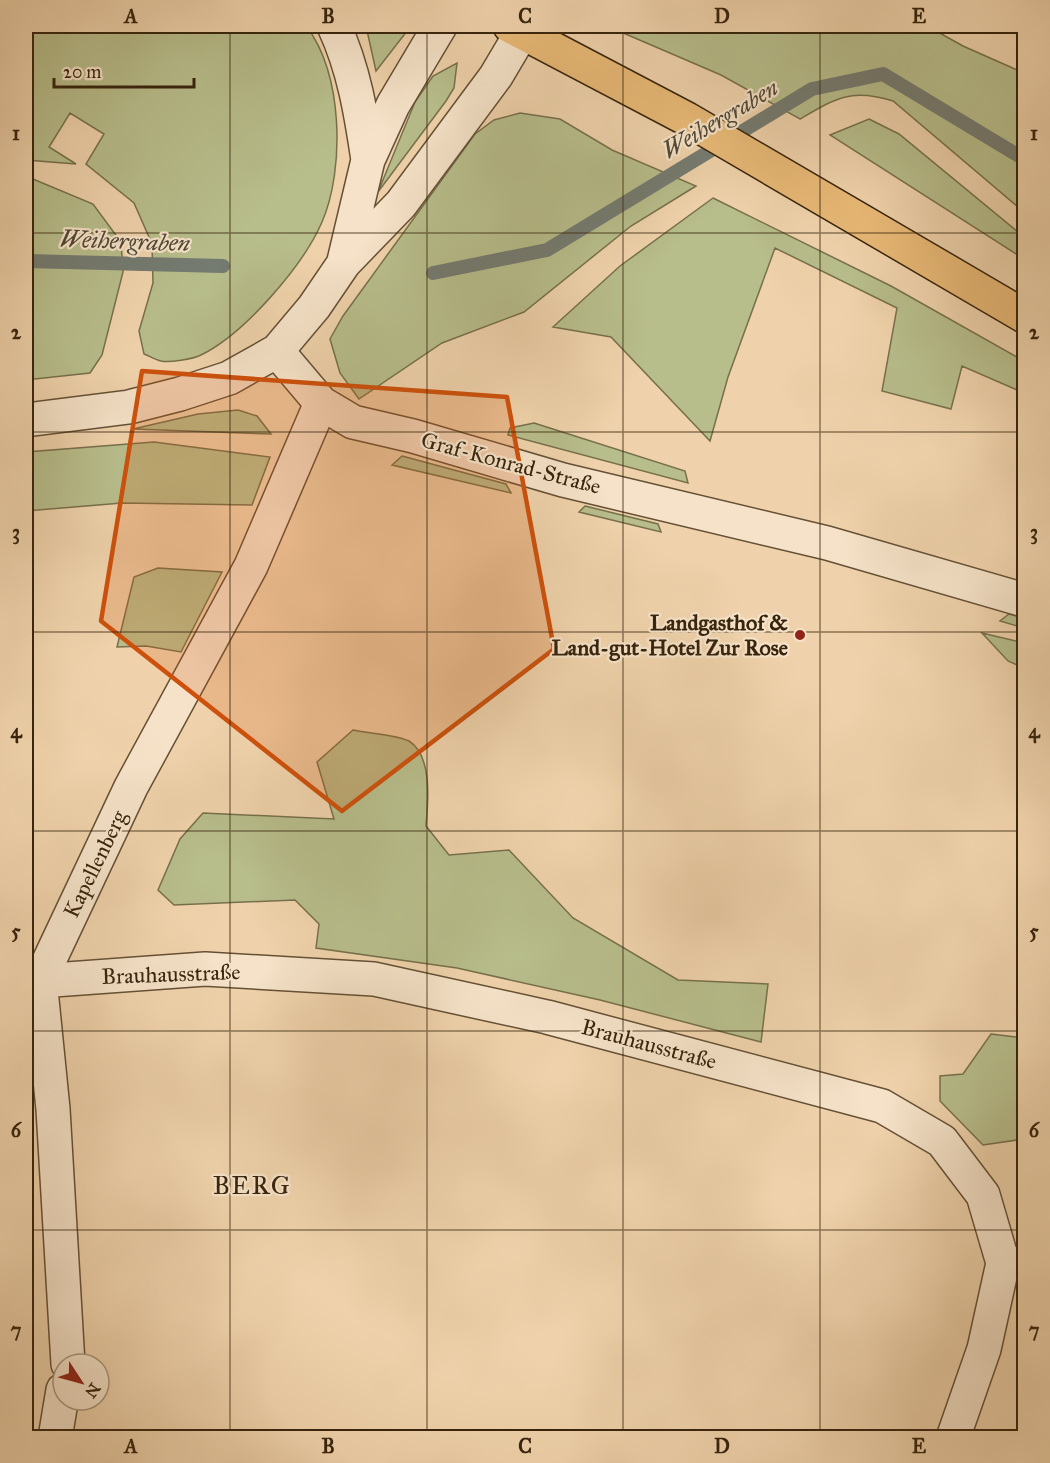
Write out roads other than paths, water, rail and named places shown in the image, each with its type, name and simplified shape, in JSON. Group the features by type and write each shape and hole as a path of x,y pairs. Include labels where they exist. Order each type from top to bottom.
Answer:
{"main road":[{"path":"516,29 687,119 1024,316"}],"street":[{"path":"334,26 346,51 359,99 368,160"},
{"path":"344,263 368,160 393,105 440,26"},
{"path":"26,420 129,407 180,394 229,378 277,351 314,307 344,263 401,204 496,76 516,29"},
{"name":"Graf-Konrad-Straße","path":"277,351 321,403 353,422 412,436 563,480 827,543 1024,600"},
{"name":"Kapellenberg","path":"32,981 131,787 251,566 321,403"},
{"name":"Brauhausstraße","path":"32,981 205,969 374,978 547,1017 882,1106 942,1141 983,1195 1014,1264 953,1437"},
{"path":"32,981 53,1109 67,1352"},
{"path":"55,1437 59,1412"}],"waterway":[{"name":"Weihergraben","path":"433,273 547,250 812,89 883,74 1024,159"},
{"name":"Weihergraben","path":"26,261 223,266"}],"place":[{"name":"Landgasthof & Land-gut-Hotel Zur Rose","path":"800,635"}],"district":[{"name":"BERG","path":"252,1185"}]}
